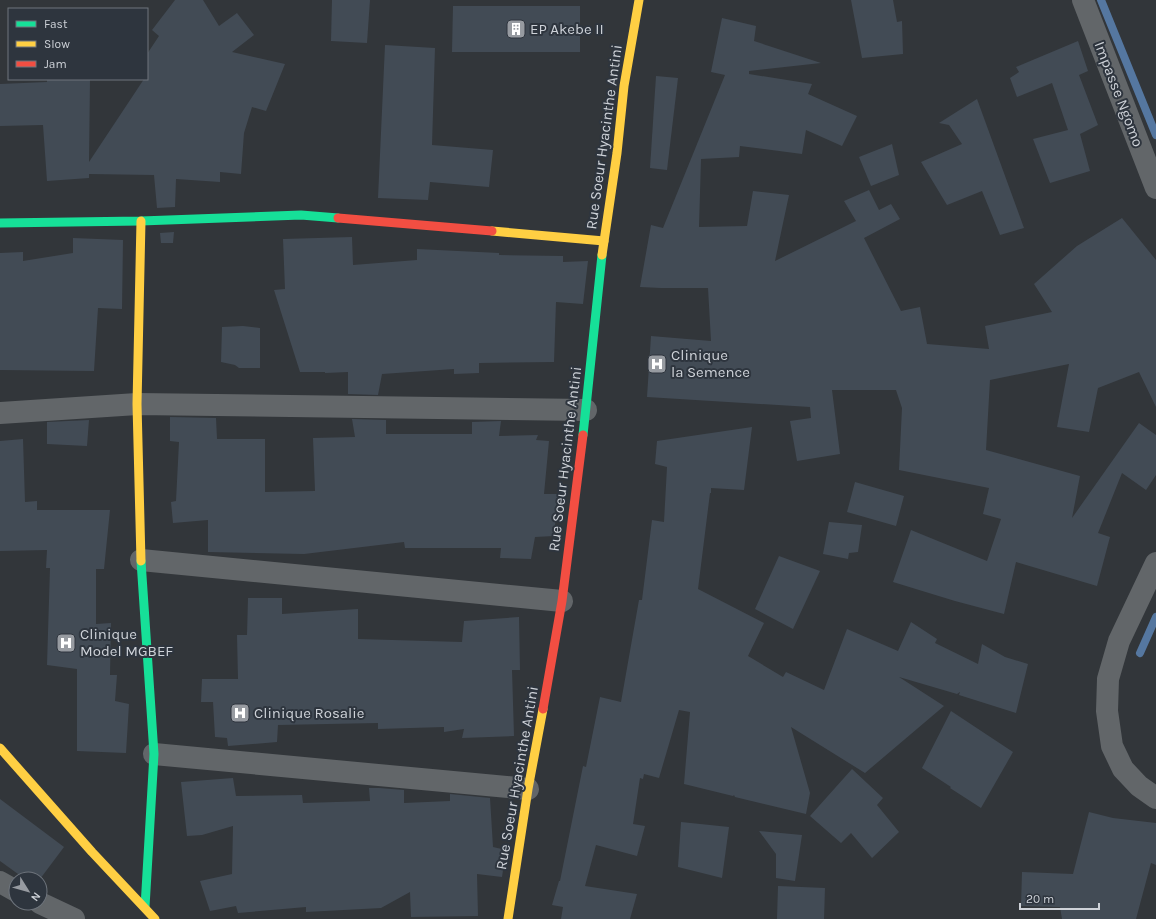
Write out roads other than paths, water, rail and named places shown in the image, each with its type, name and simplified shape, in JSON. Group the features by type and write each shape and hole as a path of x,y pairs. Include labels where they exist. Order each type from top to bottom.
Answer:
{"street":[{"name":"Rue Soeur Hyacinthe Antini","path":"508,919 528,789 562,601 586,410 604,241 617,153 624,86 638,0"},
{"name":"Impasse Ngomo","path":"1083,0 1156,188"},
{"path":"0,223 141,221 301,215 604,241"},
{"path":"141,221 137,404 141,560 154,754 145,907"},
{"path":"0,413 137,404 586,410"},
{"path":"141,560 562,601"},
{"path":"1156,563 1119,641 1108,678 1107,711 1112,746 1123,769 1139,786 1156,798"},
{"path":"0,748 92,852 155,919"},
{"path":"154,754 528,789"},
{"path":"48,907 74,919"}],"waterway":[{"path":"1101,0 1156,135"},
{"path":"1140,653 1156,617"}],"place":[{"name":"EP Akebe II","path":"516,29"},
{"name":"Clinique la Semence","path":"657,364"},
{"name":"Clinique Model MGBEF","path":"66,643"},
{"name":"Clinique Rosalie","path":"240,713"}]}
